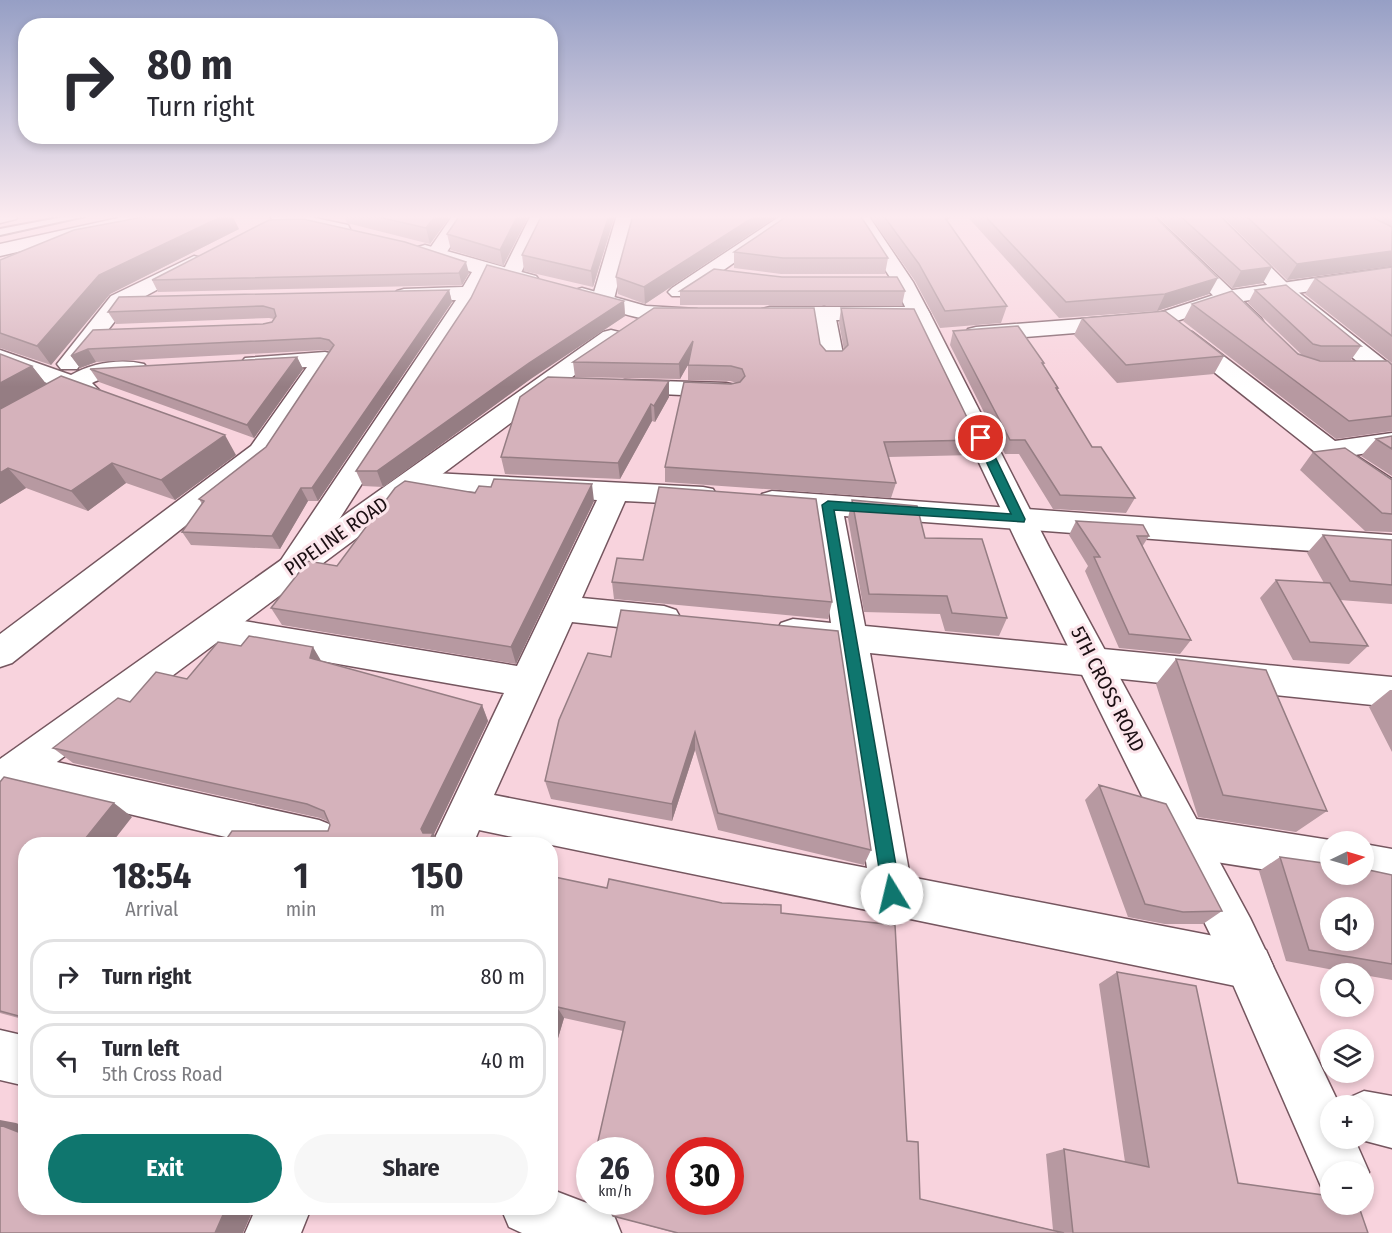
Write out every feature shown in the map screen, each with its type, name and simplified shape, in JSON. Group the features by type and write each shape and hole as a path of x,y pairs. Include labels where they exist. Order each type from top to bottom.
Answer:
{"street":[{"path":"64,382 94,333 119,301 174,273"},
{"path":"294,565 466,302 480,273"},
{"path":"499,273 545,284"},
{"path":"603,299 610,273"},
{"name":"PIPELINE ROAD","path":"8,775 213,629 294,565 414,481 542,385 645,313 724,273"},
{"name":"5TH CROSS ROAD","path":"894,273 918,311 1019,519 1250,966 1327,1095"},
{"path":"1202,273 1269,339"},
{"path":"1266,273 1281,288 1386,374"},
{"path":"752,314 824,315 918,311 1162,319 1226,297 1392,273"},
{"path":"880,282 918,311"},
{"path":"568,290 645,313 705,314"},
{"path":"119,301 166,300"},
{"path":"390,305 466,302"},
{"path":"824,315 832,359"},
{"path":"1162,319 1330,450 1392,492"},
{"path":"94,333 117,332"},
{"path":"0,357 106,397"},
{"path":"0,653 250,448 325,359 233,364"},
{"path":"0,425 64,382 96,371 164,367"},
{"path":"1350,369 1386,374"},
{"path":"542,385 730,390"},
{"path":"1330,450 1392,441"},
{"path":"414,481 616,490 1392,546"},
{"path":"525,837 461,827 616,490"},
{"path":"828,505 892,894"},
{"path":"561,608 700,622"},
{"path":"757,628 1095,664 1392,692"},
{"path":"213,629 527,682"},
{"path":"8,775 305,837"},
{"path":"1184,837 1320,858"},
{"path":"558,842 892,894 1250,966"},
{"path":"1374,867 1392,870"},
{"path":"0,1055 18,1059"},
{"path":"1374,1119 1392,1122"},
{"path":"273,1233 281,1215"},
{"path":"546,1215 592,1233"}],"building":[{"path":"0,273 104,273 99,275 37,346 0,333"},
{"path":"167,273 459,273 459,273 152,280"},
{"path":"483,273 516,273 624,301 529,363 377,471 356,471 471,298"},
{"path":"617,273 667,273 644,287 616,277"},
{"path":"709,273 744,273 782,277 897,277 905,291 680,291"},
{"path":"924,273 983,273 1007,306 945,311"},
{"path":"1038,273 1212,273 1218,278 1165,294 1066,302"},
{"path":"1353,273 1392,273 1392,336 1315,278"},
{"path":"1286,285 1361,346 1313,344 1255,290"},
{"path":"449,290 312,488 301,488 272,536 182,532 204,501 199,499 266,447 334,345 329,340 320,338 88,349 71,356 93,330 263,324 272,322 276,316 274,309 263,306 108,312 119,297"},
{"path":"1232,291 1298,354 1320,361 1388,361 1392,365 1392,416 1349,421 1192,304"},
{"path":"654,308 814,308 820,344 826,351 842,351 848,345 841,308 914,309 978,440 884,442 896,483 665,467 684,382 731,384 740,382 745,376 742,369 731,366 688,365 693,341 679,364 573,362"},
{"path":"1165,311 1224,356 1126,365 1082,318"},
{"path":"1018,326 1044,363 1042,363 1092,447 1101,447 1135,498 1060,495 1025,440 1010,440 953,331"},
{"path":"0,354 32,366 0,383"},
{"path":"297,357 247,425 90,369"},
{"path":"61,376 225,435 161,480 112,463 71,491 8,468 0,473 0,409"},
{"path":"548,377 669,381 654,406 651,404 618,463 501,457 520,397"},
{"path":"1392,436 1392,449 1376,439"},
{"path":"1345,448 1392,480 1392,514 1382,513 1313,452"},
{"path":"494,479 592,484 511,647 271,608 308,561 337,566 395,488 405,481 475,493 479,486 491,487"},
{"path":"659,487 816,499 832,602 612,582 617,558 643,560"},
{"path":"852,500 917,506 925,538 982,539 1007,618 952,613 947,596 869,594"},
{"path":"1076,521 1143,525 1149,536 1137,536 1191,640 1129,634 1094,557 1100,557"},
{"path":"1323,535 1392,540 1392,585 1350,581"},
{"path":"1276,580 1330,583 1368,646 1310,642"},
{"path":"621,610 838,631 871,850 718,813 695,732 672,804 545,781 559,720 588,653 611,657"},
{"path":"249,636 313,647 310,658 482,705 421,829 423,833 433,833 431,837 228,837 232,831 328,831 330,825 324,811 307,804 53,748 118,698 130,702 156,672 187,679 218,642 241,646"},
{"path":"1176,659 1266,670 1327,811 1223,795"},
{"path":"4,777 114,803 87,837 18,837 18,1016 0,1011 0,782"},
{"path":"1099,785 1166,804 1222,911 1183,912 1145,904"},
{"path":"1280,857 1320,863 1320,885 1374,885 1374,871 1392,875 1392,964 1309,950"},
{"path":"558,878 607,888 609,879 722,903 781,905 781,913 895,925 907,1141 918,1142 920,1199 1064,1233 678,1233 612,1215 654,1215 654,1137 599,1137 625,1022 558,1007"},
{"path":"1117,972 1196,986 1238,1183 1320,1195 1320,1215 1362,1215 1368,1233 1073,1233 1064,1149 1149,1167"},
{"path":"0,1125 18,1132 18,1215 223,1215 215,1233 0,1233"}],"route":[{"path":"892,894 828,505 1019,519 981,438"}]}
